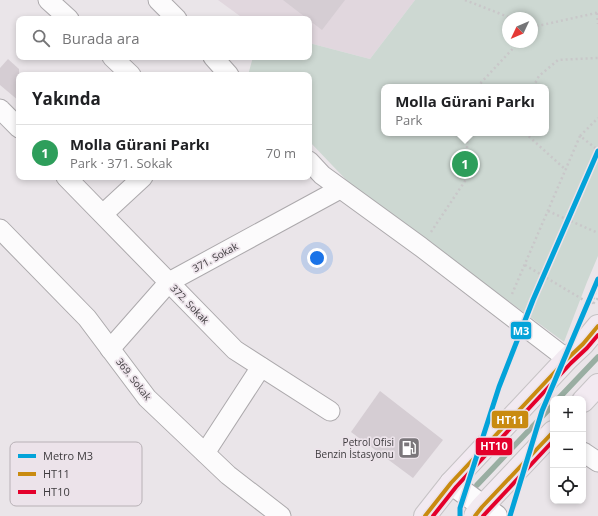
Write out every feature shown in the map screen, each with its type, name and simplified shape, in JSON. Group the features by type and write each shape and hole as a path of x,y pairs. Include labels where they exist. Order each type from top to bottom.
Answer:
{"main road":[{"path":"425,516 451,483 567,359 583,344 598,326"},
{"path":"484,513 550,436"}],"street":[{"path":"48,0 66,16"},
{"path":"158,0 175,16"},
{"path":"115,60 128,72"},
{"path":"215,60 226,72"},
{"path":"0,109 16,125"},
{"path":"312,164 322,175 421,247 567,359"},
{"name":"372. Sokak","path":"69,180 235,350 330,411"},
{"path":"103,214 140,180"},
{"name":"371. Sokak","path":"110,349 169,282 340,188"},
{"name":"369. Sokak","path":"0,228 87,318 147,398 228,475 281,516"},
{"path":"205,453 261,367"},
{"path":"586,454 598,462"},
{"path":"451,483 484,513"}],"path":[{"path":"465,0 502,14"},
{"path":"538,26 597,13 598,24"},
{"path":"480,84 513,48"},
{"path":"534,84 539,76 558,60 598,58"},
{"path":"505,311 580,136 598,118"},
{"path":"421,247 467,178 467,136"},
{"path":"528,136 566,170"},
{"path":"580,136 598,150"},
{"path":"548,211 598,233"},
{"path":"525,265 592,305 598,298"}],"shaded area":[{"path":"218,0 415,0 370,59 312,44 312,16 240,16"},
{"path":"415,0 598,0 598,256 564,342 353,187 312,144 312,72 249,72 252,60 312,60 312,44 370,59"}],"building":[{"path":"283,0 345,0 322,30 312,22 312,16 304,16"},
{"path":"8,59 19,69 19,72 16,72 16,98 0,85 0,68"},
{"path":"380,391 443,440 413,478 351,432"}],"waterway":[{"path":"561,396 598,357"},
{"path":"477,485 550,408"}],"metro line":[{"name":"M3","path":"460,516 460,508 499,387 533,300 598,151"},
{"name":"M3","path":"510,516 542,411 598,279"}],"transit line":[{"name":"HT11","path":"425,516 451,483 567,359 583,344 598,326"},
{"name":"HT10","path":"433,516 456,487 598,335"},
{"name":"HT11","path":"475,516 550,435"},
{"name":"HT10","path":"483,516 550,444"}],"place":[{"name":"Molla Gürani Parkı","path":"465,164"},
{"name":"Petrol Ofisi Benzin İstasyonu","path":"409,448"}]}
